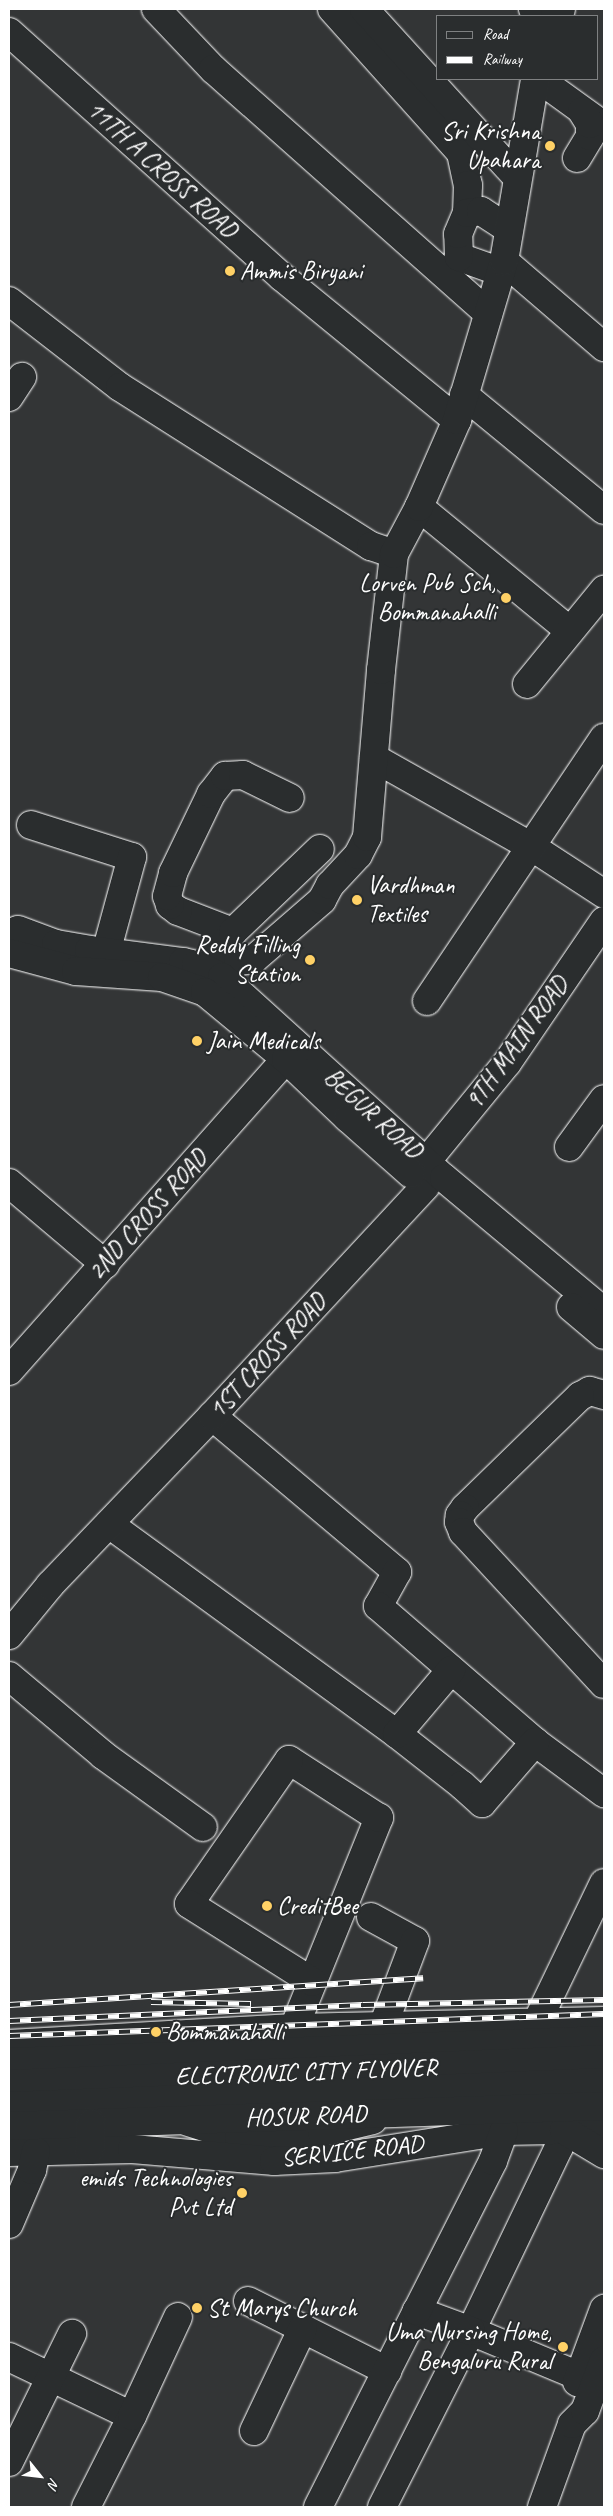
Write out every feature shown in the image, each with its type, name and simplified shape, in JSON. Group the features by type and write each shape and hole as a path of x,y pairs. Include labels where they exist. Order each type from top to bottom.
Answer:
{"main road":[{"path":"156,9 213,69 488,313"},
{"path":"332,9 461,153 468,185 467,213 458,234 459,257 500,267 604,347"},
{"path":"364,9 518,177"},
{"name":"11TH A CROSS ROAD","path":"9,32 282,277 460,408 604,510"},
{"path":"218,975 254,959 322,900 330,885 358,855 367,837 394,554 419,507 460,408 500,267 506,227 537,80"},
{"path":"538,80 604,126"},
{"path":"577,158 590,136 590,124 582,110"},
{"path":"467,213 481,212 506,227"},
{"path":"9,300 120,387 371,546 394,554"},
{"path":"419,507 570,632"},
{"path":"526,684 604,590"},
{"path":"427,1001 604,738"},
{"path":"374,758 532,847 604,894"},
{"path":"233,932 187,915 170,905 168,896 173,872 211,794 225,776 243,775 290,798"},
{"path":"31,825 132,856 106,953"},
{"path":"218,975 233,932 320,849"},
{"name":"9TH MAIN ROAD","path":"426,1174 507,1063 604,921"},
{"name":"BEGUR ROAD","path":"9,933 18,930 56,944 106,953 162,958 196,965 218,975 426,1174 604,1335"},
{"name":"BEGUR ROAD","path":"9,953 76,971 162,977 218,975"},
{"name":"BEGUR ROAD","path":"218,975 286,1059 348,1118 426,1174 604,1312"},
{"name":"2ND CROSS ROAD","path":"9,1371 286,1059"},
{"path":"569,1147 604,1099"},
{"name":"1ST CROSS ROAD","path":"9,1635 50,1585 212,1416 426,1174"},
{"path":"9,1182 105,1264"},
{"path":"604,1395 590,1391 580,1396 465,1508 460,1515 459,1522 463,1532 604,1684"},
{"path":"212,1416 397,1572 378,1606 535,1742 604,1793"},
{"path":"109,1524 397,1734 462,1785 482,1804 535,1742"},
{"path":"397,1734 450,1670"},
{"path":"9,1676 103,1756 203,1827"},
{"path":"294,2028 379,1818 289,1760 189,1904 312,1982"},
{"path":"537,2022 604,1883"},
{"path":"371,1917 415,1941 383,2026"},
{"path":"9,2044 294,2028 604,2021"},
{"path":"9,2062 604,2040"},
{"name":"ELECTRONIC CITY FLYOVER","path":"9,2084 604,2059"},
{"name":"ELECTRONIC CITY FLYOVER","path":"9,2106 604,2082"},
{"name":"HOSUR ROAD","path":"9,2126 604,2106"},
{"path":"90,2150 91,2123"},
{"name":"SERVICE ROAD","path":"9,2152 132,2149 274,2161 335,2158 504,2131 604,2129"},
{"path":"382,2507 471,2331 559,2147 562,2130 604,2154"},
{"path":"318,2507 493,2161 504,2131"},
{"path":"9,2224 32,2170 36,2151"},
{"path":"248,2301 387,2371"},
{"path":"572,2424 568,2408 604,2309"},
{"path":"417,2311 471,2331 579,2376"},
{"path":"86,2507 132,2416 178,2317"},
{"path":"254,2431 303,2328"},
{"path":"9,2462 72,2334"},
{"path":"9,2357 132,2416"},
{"path":"542,2507 572,2424 585,2411 604,2360"}],"railway":[{"path":"9,2005 423,1978"},
{"path":"9,2021 363,2005 604,2000"},
{"path":"151,2002 251,2004"},
{"path":"9,2036 604,2014"}],"place":[{"name":"Sri Krishna Upahara","path":"550,146"},
{"name":"Ammis Biryani","path":"230,271"},
{"name":"Lorven Pub Sch, Bommanahalli","path":"506,598"},
{"name":"Vardhman Textiles","path":"357,900"},
{"name":"Reddy Filling Station","path":"310,960"},
{"name":"Jain Medicals","path":"197,1041"},
{"name":"CreditBee","path":"267,1906"},
{"name":"Bommanahalli","path":"156,2032"},
{"name":"emids Technologies Pvt Ltd","path":"242,2193"},
{"name":"St Marys Church","path":"197,2308"},
{"name":"Uma Nursing Home, Bengaluru Rural","path":"563,2347"}]}
